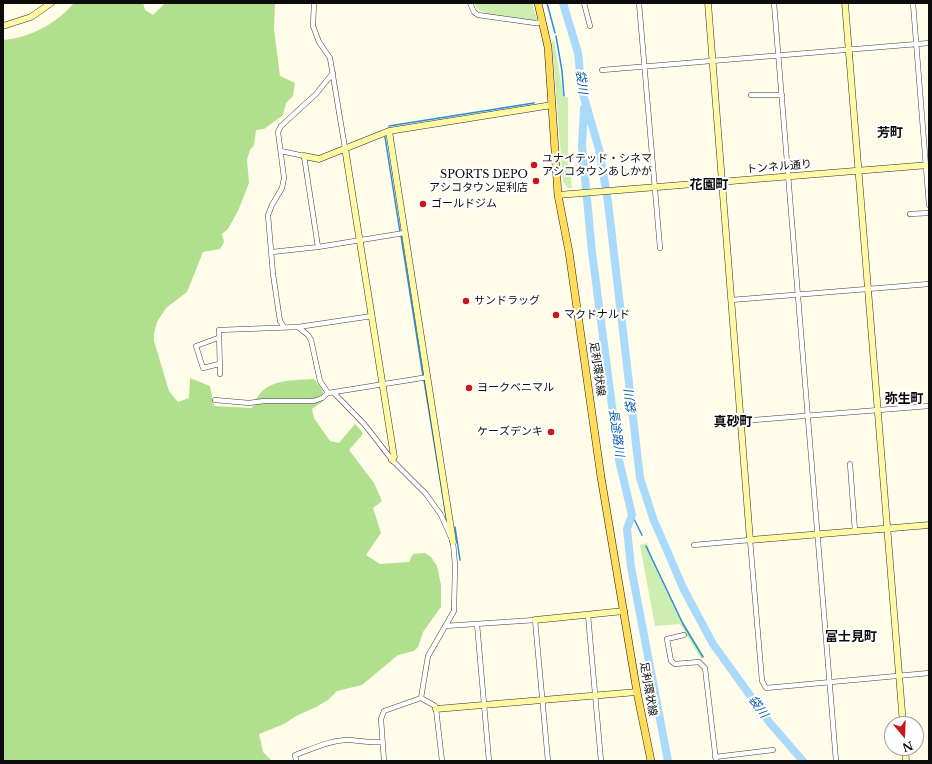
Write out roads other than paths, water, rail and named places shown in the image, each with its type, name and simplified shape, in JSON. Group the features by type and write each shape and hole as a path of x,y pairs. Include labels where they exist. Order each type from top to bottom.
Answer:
{"main road":[{"name":"足利環状線","path":"538,3 548,47 558,195 569,252 601,477 637,692 651,761"}],"street":[{"path":"3,26 31,17 51,3"},
{"path":"314,3 314,31 319,42 330,58 333,73 394,457 392,460"},
{"path":"470,3 474,12 483,17 535,23 543,22"},
{"path":"584,3 590,26"},
{"path":"639,3 660,248"},
{"path":"708,3 762,681 766,688 929,673"},
{"path":"774,3 836,761"},
{"path":"844,3 902,716"},
{"path":"913,3 929,205"},
{"path":"602,70 929,43"},
{"path":"284,327 280,321 268,213 283,183 278,132 280,128 316,94 333,73"},
{"path":"751,95 782,95"},
{"path":"281,151 319,159 389,131 552,106"},
{"path":"389,131 428,377 453,542 455,565 454,611 428,656 421,698"},
{"path":"304,156 318,247"},
{"name":"トンネル通り","path":"558,195 927,165"},
{"path":"910,214 929,213"},
{"path":"272,252 360,241 404,233"},
{"path":"731,300 929,284"},
{"path":"220,374 218,331 298,327 372,316"},
{"path":"298,327 308,335 311,340 320,381 328,393"},
{"path":"218,338 196,346 203,368 219,364"},
{"path":"215,400 249,403 264,401 314,401 322,398 328,393 428,377"},
{"path":"334,393 365,425 392,460 426,494 441,516 453,542"},
{"path":"742,421 929,406"},
{"path":"850,464 855,531"},
{"path":"694,545 929,525"},
{"path":"445,626 535,620 624,611"},
{"path":"588,615 601,761"},
{"path":"535,620 548,761"},
{"path":"477,624 489,761"},
{"path":"684,635 667,639 670,661 675,664 699,662 705,668 716,759 773,750"},
{"path":"436,710 637,692"},
{"path":"384,761 381,719 384,711 421,698 435,706 442,761"},
{"path":"296,761 296,755 322,745 350,740 368,743 382,742"}],"waterway":[{"path":"547,3 555,33"},
{"name":"袋川","path":"563,3 578,53 582,91 599,149 608,202 640,478 654,521 683,588 713,644 770,723 803,761"},
{"path":"556,36 562,71 564,96"},
{"path":"389,126 534,103"},
{"name":"長途路川","path":"584,108 582,146 592,252 619,460 632,515 627,529 631,567 668,761"},
{"path":"385,137 400,232"},
{"path":"401,236 423,376"},
{"path":"424,380 447,522"},
{"path":"632,515 642,535"},
{"path":"455,527 460,560"},
{"path":"646,546 683,624 703,657"}],"place":[{"name":"ユナイテッド・シネマ アシコタウンあしかが","path":"534,165"},
{"name":"SPORTS DEPO アシコタウン足利店","path":"536,181"},
{"name":"ゴールドジム","path":"423,204"},
{"name":"サンドラッグ","path":"466,301"},
{"name":"マクドナルド","path":"556,315"},
{"name":"ヨークベニマル","path":"469,388"},
{"name":"ケーズデンキ","path":"551,432"}],"district":[{"name":"芳町","path":"890,133"},
{"name":"花園町","path":"709,185"},
{"name":"弥生町","path":"904,399"},
{"name":"真砂町","path":"733,422"},
{"name":"富士見町","path":"851,637"}]}
